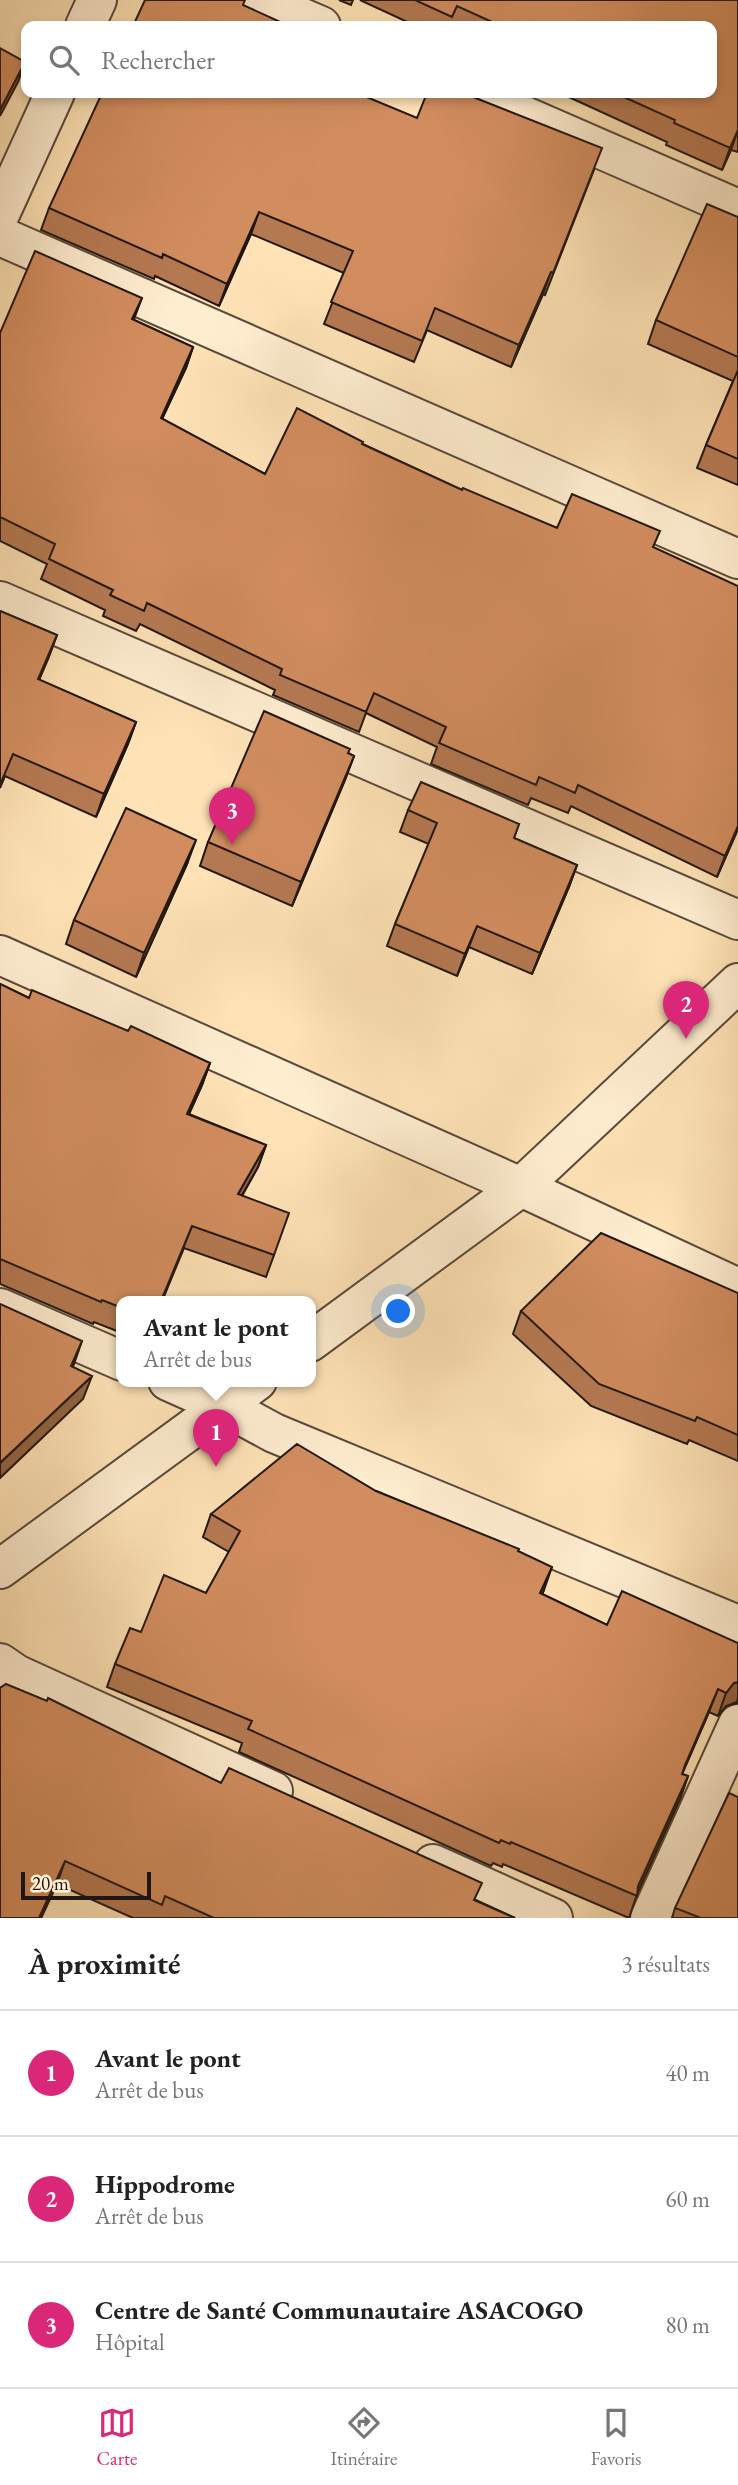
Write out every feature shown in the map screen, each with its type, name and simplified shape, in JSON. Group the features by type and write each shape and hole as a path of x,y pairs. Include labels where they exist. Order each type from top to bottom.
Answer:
{"street":[{"path":"87,21 97,0"},
{"path":"261,0 309,21"},
{"path":"0,214 53,98"},
{"path":"483,98 738,209"},
{"path":"0,236 738,559"},
{"path":"0,601 738,920"},
{"path":"0,955 521,1187 738,1289"},
{"path":"316,1338 521,1187 738,982"},
{"path":"0,1308 116,1359"},
{"path":"181,1387 274,1433 738,1625"},
{"path":"0,1569 249,1387"},
{"path":"0,1663 16,1674 303,1805"},
{"path":"650,1918 738,1724"},
{"path":"403,1850 553,1918"}],"building":[{"path":"145,0 245,0 243,5 278,21 135,21"},
{"path":"415,0 738,0 738,130 730,148 626,98 717,98 717,21 490,21 457,6 452,17"},
{"path":"0,48 21,60 21,70 0,110"},
{"path":"100,98 369,98 417,118 425,98 476,98 602,148 553,273 551,272 519,345 435,308 422,341 331,302 353,251 259,212 227,284 163,254 162,258 49,208"},
{"path":"707,204 738,217 738,357 656,320"},
{"path":"35,251 142,298 132,319 193,347 161,418 265,474 297,408 363,442 362,444 462,490 463,488 557,528 572,494 660,531 653,547 738,586 738,826 725,856 578,785 575,793 539,777 536,785 439,743 446,727 374,693 366,712 280,675 282,669 147,603 144,611 110,595 113,590 49,559 55,544 0,517 0,333"},
{"path":"738,370 738,459 706,445"},
{"path":"0,611 57,635 38,679 136,722 104,794 13,754 0,785"},
{"path":"264,711 350,749 348,753 354,756 301,882 208,842"},
{"path":"421,782 519,824 514,838 577,865 540,953 477,926 465,954 395,924 437,823 408,810"},
{"path":"126,808 196,840 144,953 74,920"},
{"path":"0,984 29,998 32,990 128,1031 131,1026 210,1063 187,1114 266,1145 238,1194 289,1213 274,1255 192,1226 163,1296 116,1296 116,1306 102,1300 101,1302 0,1259"},
{"path":"601,1233 738,1293 738,1435 697,1417 695,1421 599,1384 521,1311"},
{"path":"0,1304 82,1341 71,1366 92,1376 0,1463"},
{"path":"297,1444 376,1491 519,1549 518,1551 552,1567 540,1593 607,1625 622,1591 738,1643 738,1682 726,1693 718,1689 685,1765 682,1774 688,1776 638,1886 637,1896 511,1842 510,1844 501,1840 499,1843 248,1729 252,1721 115,1664 130,1628 141,1632 164,1575 206,1593 240,1531 211,1514"},
{"path":"6,1684 47,1701 48,1698 221,1783 229,1768 482,1883 474,1900 515,1918 214,1918 165,1896 162,1905 65,1861 39,1918 0,1918 0,1688"},
{"path":"729,1793 738,1797 738,1918 701,1918 675,1908"}],"place":[{"name":"Centre de Santé Communautaire ASACOGO","path":"232,845"},
{"name":"Hippodrome","path":"686,1039"},
{"name":"Avant le pont","path":"216,1467"}]}
